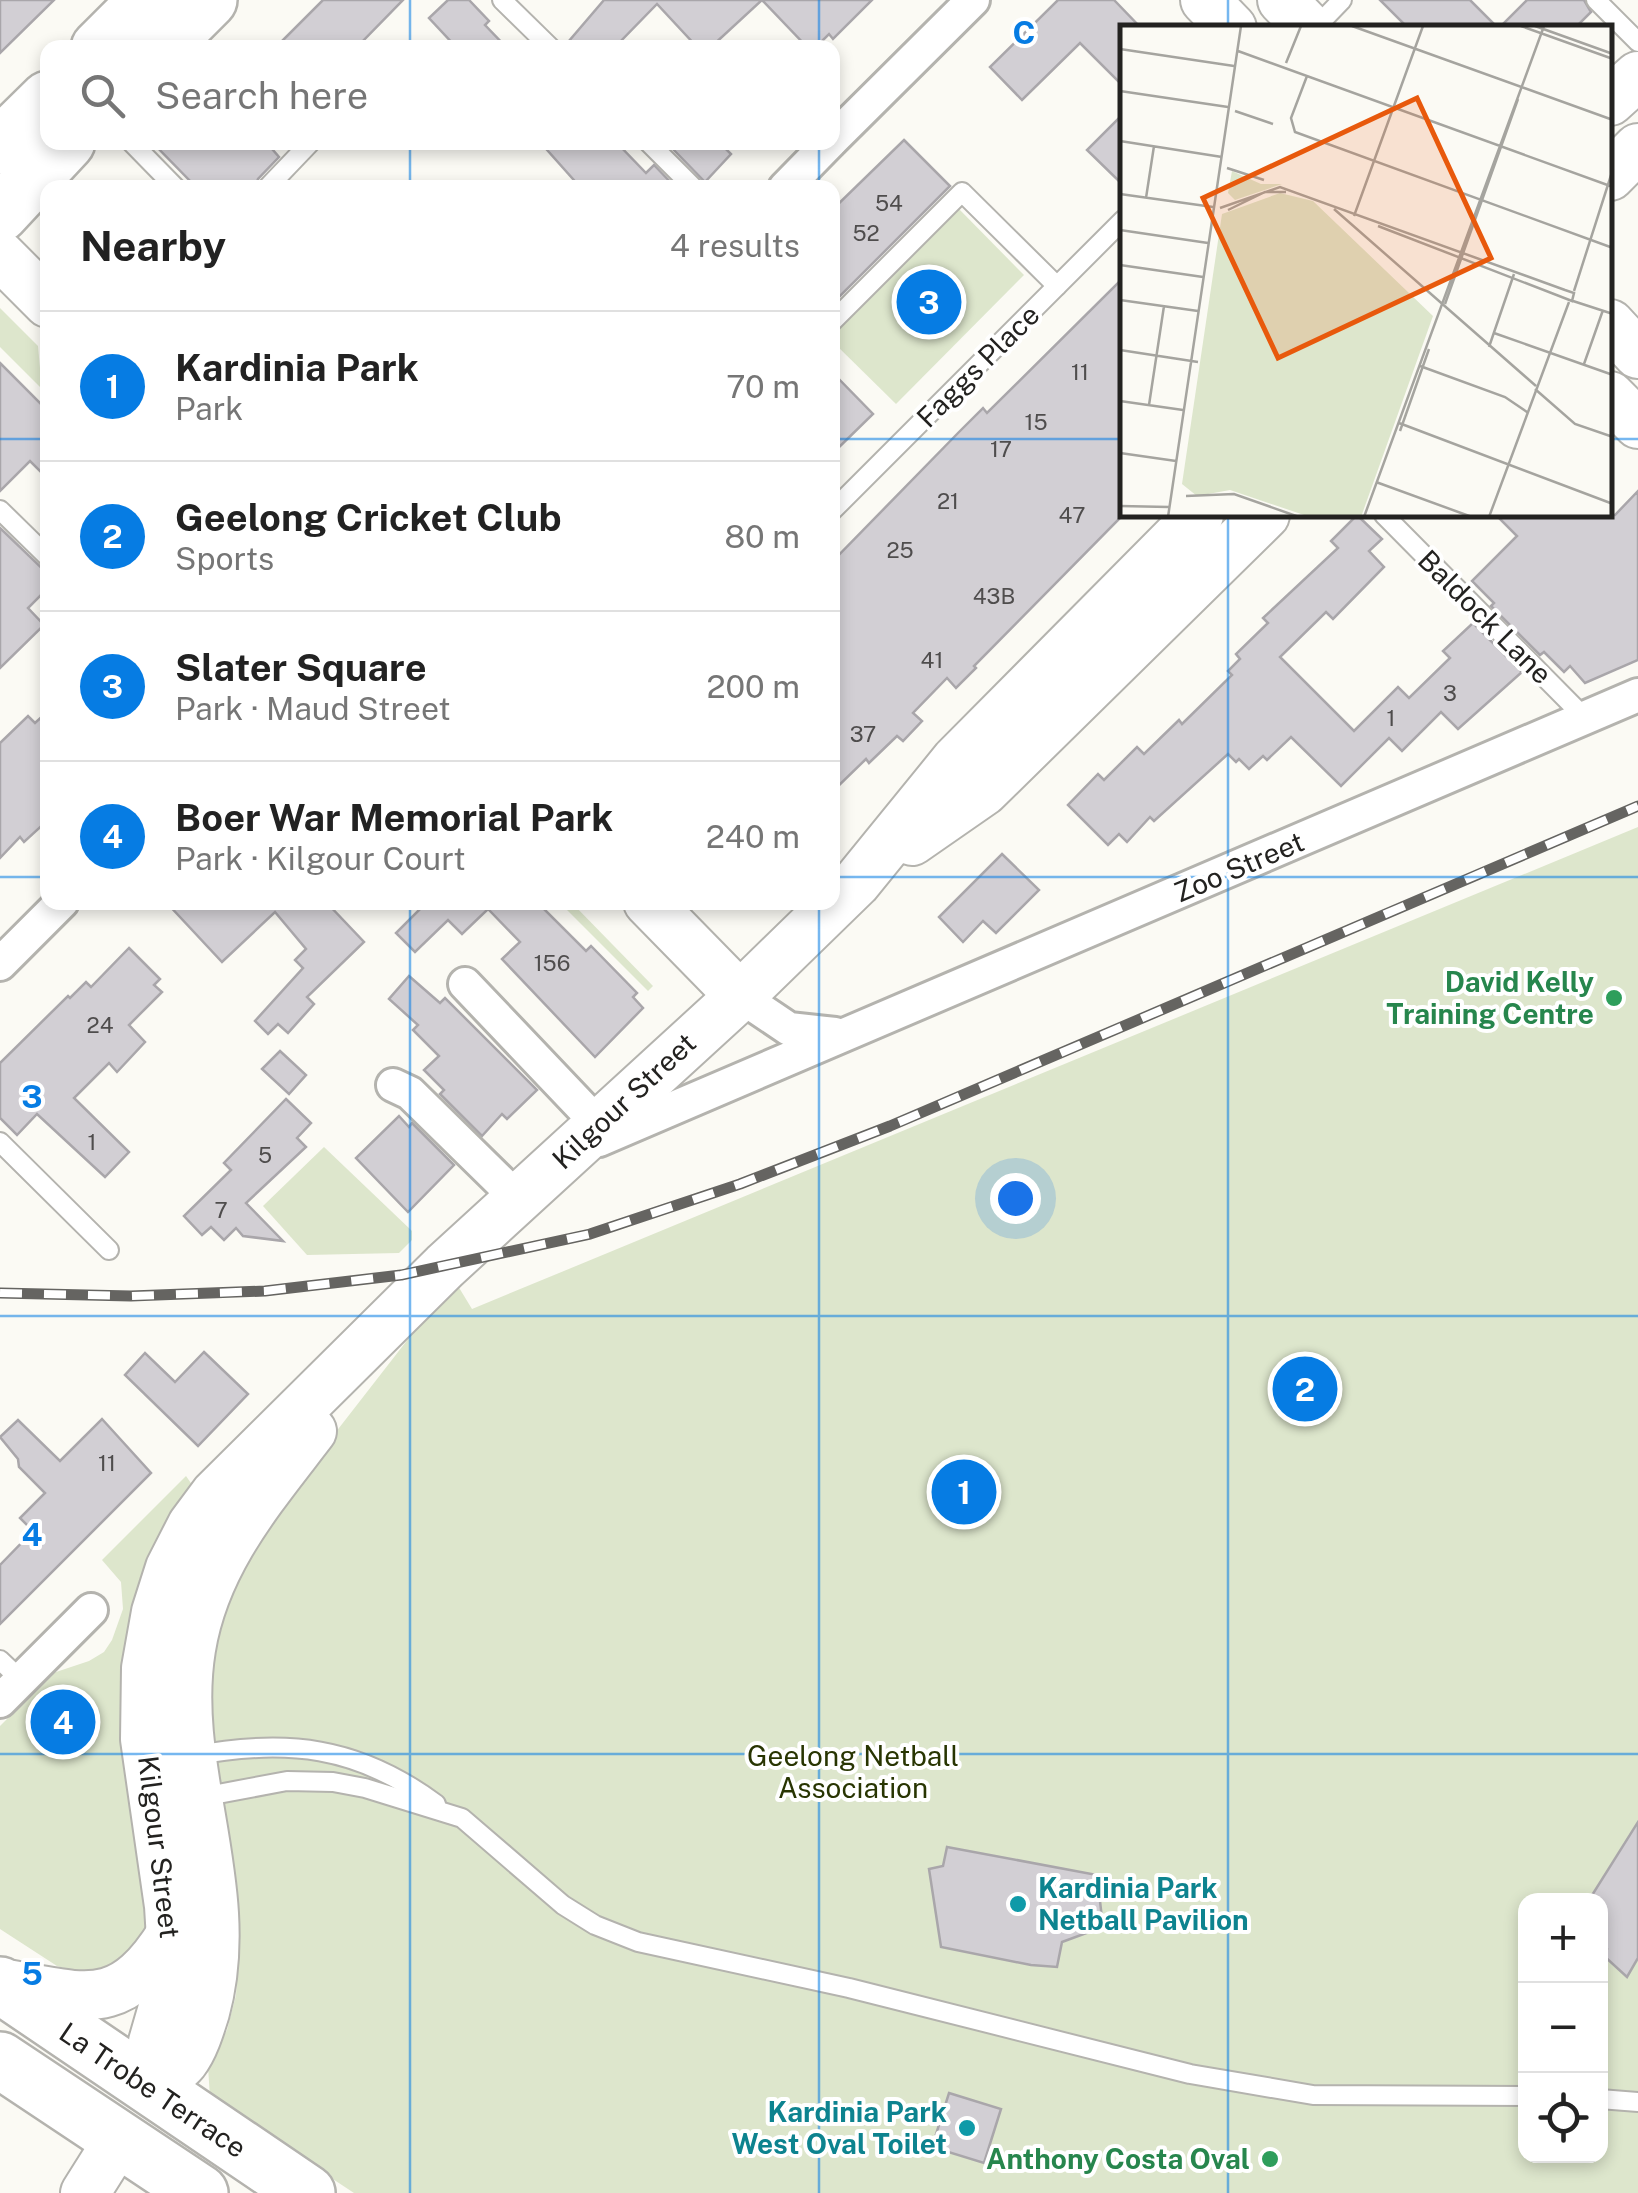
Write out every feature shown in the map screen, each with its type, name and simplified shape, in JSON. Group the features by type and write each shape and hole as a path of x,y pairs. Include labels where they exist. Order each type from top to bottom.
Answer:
{"highway":[{"path":"107,40 147,0"},
{"path":"169,40 209,0"},
{"path":"0,146 40,107"},
{"path":"0,214 60,150"},
{"name":"La Trobe Terrace","path":"0,1984 307,2193"},
{"path":"0,2060 200,2193"},
{"path":"119,2140 148,2088"}],"street":[{"path":"840,134 973,0"},
{"path":"1205,0 1229,25"},
{"path":"1282,0 1309,25"},
{"path":"1613,98 1638,76"},
{"path":"1613,173 1638,148"},
{"path":"794,180 824,150"},
{"path":"0,254 40,295"},
{"path":"1613,327 1638,354"},
{"path":"1613,399 1638,424"},
{"name":"Kilgour Street","path":"840,899 965,801 984,791 1122,627 1198,518"},
{"name":"Kilgour Street","path":"1122,627 1261,518"},
{"name":"Zoo Street","path":"584,1139 839,1034 881,1021 1638,695"},
{"path":"0,964 54,910"},
{"path":"656,910 740,996"},
{"name":"Kilgour Street","path":"148,2088 152,2042 168,1990 174,1781 188,1696 190,1652 214,1572 249,1513 359,1369 392,1319 828,910"},
{"path":"465,984 584,1139"},
{"name":"Zoo Street","path":"740,996 789,1029 839,1034"},
{"path":"403,1083 518,1199"},
{"path":"7,1680 92,1610"},
{"name":"Kilgour Street","path":"148,2088 188,2056 211,1981 214,1887 174,1781"},
{"path":"0,1984 104,1996 140,1974 171,1934"},
{"path":"85,2193 119,2140"}],"lane":[{"path":"502,0 543,40"},
{"path":"1315,25 1342,0"},
{"path":"1596,0 1638,42"},
{"path":"139,150 168,180"},
{"path":"275,180 303,150"},
{"path":"656,150 686,180"},
{"path":"840,314 962,192 1057,286"},
{"name":"Faggs Place","path":"840,503 1120,223"},
{"path":"0,510 40,549"},
{"name":"Baldock Lane","path":"1387,518 1585,718"},
{"path":"0,1142 110,1250"},
{"path":"174,1781 260,1746 320,1751 390,1773 470,1823 578,1915 657,1947 849,1988 1190,2074 1298,2094 1518,2096"},
{"path":"174,1781 309,1781 366,1788 445,1810"},
{"path":"1608,2100 1638,2102"}],"green space":[{"path":"957,207 1024,275 896,404 840,349 840,322"},
{"path":"0,308 38,346 40,387 0,347"},
{"name":"Geelong Netball Association","path":"1638,827 1638,2193 354,2193 210,2098 208,2066 227,2030 236,1995 240,1934 206,1693 211,1644 230,1585 318,1455 433,1307 458,1286 472,1309"},
{"path":"567,910 579,910 653,986 648,991"},
{"path":"324,1147 412,1231 412,1240 399,1253 307,1255 263,1206"},
{"path":"186,1476 195,1489 127,1662 121,1718 146,1877 145,1934 124,1968 77,1972 57,1966 0,1929 0,1726 53,1673 104,1652 123,1609 121,1582 102,1560"}],"building":[{"path":"0,0 54,0 0,53"},
{"path":"323,0 403,0 364,40 283,40"},
{"path":"448,0 469,0 489,21 485,25 499,40 450,40 429,18"},
{"path":"604,0 762,0 719,40 691,40 657,4 622,40 570,40"},
{"path":"762,0 872,0 833,39 829,34 823,40 800,40"},
{"path":"1058,0 1114,0 1138,25 1120,25 1120,83 1080,43 1022,100 990,67"},
{"path":"1380,0 1470,0 1495,25 1405,25"},
{"path":"1527,0 1584,0 1591,12 1578,25 1502,25"},
{"path":"1120,117 1120,182 1087,150"},
{"path":"904,140 950,186 840,296 840,202"},
{"path":"160,150 273,150 279,157 258,180 189,180"},
{"path":"547,150 624,150 646,173 654,165 668,180 574,180"},
{"path":"674,150 727,150 731,154 703,180"},
{"path":"1120,281 1120,518 956,688 947,678 913,713 922,721 903,741 897,736 840,784 840,554 983,408 987,413"},
{"path":"0,363 40,403 40,471 30,461 0,491"},
{"path":"840,380 873,414 840,446"},
{"path":"1638,491 1638,660 1585,683 1570,666 1564,672 1544,652 1540,655 1472,581 1517,536 1499,518 1615,515"},
{"path":"1354,518 1360,518 1382,539 1369,551 1384,567 1333,619 1326,612 1280,657 1354,731 1398,687 1409,698 1450,658 1443,651 1473,623 1522,672 1458,729 1441,712 1402,751 1389,738 1341,786 1291,737 1267,760 1263,756 1249,769 1228,754 1154,821 1150,817 1127,842 1119,834 1108,845 1068,805 1098,774 1104,780 1137,747 1144,754 1179,720 1182,724 1232,675 1228,671 1240,659 1236,654 1268,623 1263,618 1338,548 1331,541"},
{"path":"0,528 40,566 40,596 28,608 40,621 40,629 0,668"},
{"path":"28,716 35,723 40,718 40,827 24,842 20,837 0,858 0,743"},
{"path":"1002,854 1039,890 996,933 983,921 963,942 939,917"},
{"path":"173,910 334,910 364,942 307,997 314,1004 288,1033 278,1024 268,1034 255,1021 303,968 295,960 306,949 275,912 222,962"},
{"path":"419,910 487,910 462,934 448,920 415,952 396,933"},
{"path":"489,910 545,910 586,951 591,946 637,993 633,997 643,1008 595,1057 502,959 520,942"},
{"path":"129,948 160,979 154,985 162,992 129,1025 145,1042 117,1072 109,1063 74,1098 129,1152 105,1177 37,1114 17,1135 0,1118 0,1063 68,996 86,982 91,987"},
{"path":"409,976 440,1003 445,998 537,1090 507,1119 502,1114 482,1136 440,1094 444,1090 424,1070 439,1056 413,1030 418,1025 389,999"},
{"path":"280,1051 306,1075 289,1094 262,1069"},
{"path":"286,1099 311,1123 297,1138 306,1147 246,1203 283,1241 243,1236 236,1228 224,1240 211,1227 202,1235 184,1216 231,1170 224,1163"},
{"path":"399,1116 409,1127 412,1123 454,1165 408,1212 356,1158"},
{"path":"204,1352 248,1394 198,1446 125,1375 145,1353 175,1382"},
{"path":"102,1419 151,1473 0,1624 0,1565 33,1531 20,1518 45,1493 19,1467 18,1459 0,1437 18,1420 60,1461"},
{"path":"1638,1822 1638,1958 1627,1977 1608,1960 1608,1893 1593,1893"},
{"name":"Kardinia Park Netball Pavilion","path":"947,1847 1097,1875 1103,1927 1062,1942 1057,1967 941,1947 929,1869 943,1866"},
{"name":"Kardinia Park West Oval Toilet","path":"949,2093 1001,2109 984,2163 932,2147"}],"railway":[{"path":"0,1293 131,1296 265,1291 401,1275 590,1234 740,1184 890,1126 1638,806"}],"place":[{"name":"Slater Square","path":"929,302"},
{"name":"David Kelly Training Centre","path":"1614,998"},
{"name":"Geelong Cricket Club","path":"1305,1389"},
{"name":"Kardinia Park","path":"964,1492"},
{"name":"Boer War Memorial Park","path":"63,1722"},
{"name":"Kardinia Park Netball Pavilion","path":"1018,1904"},
{"name":"Kardinia Park West Oval Toilet","path":"967,2128"},
{"name":"Anthony Costa Oval","path":"1270,2159"}]}
